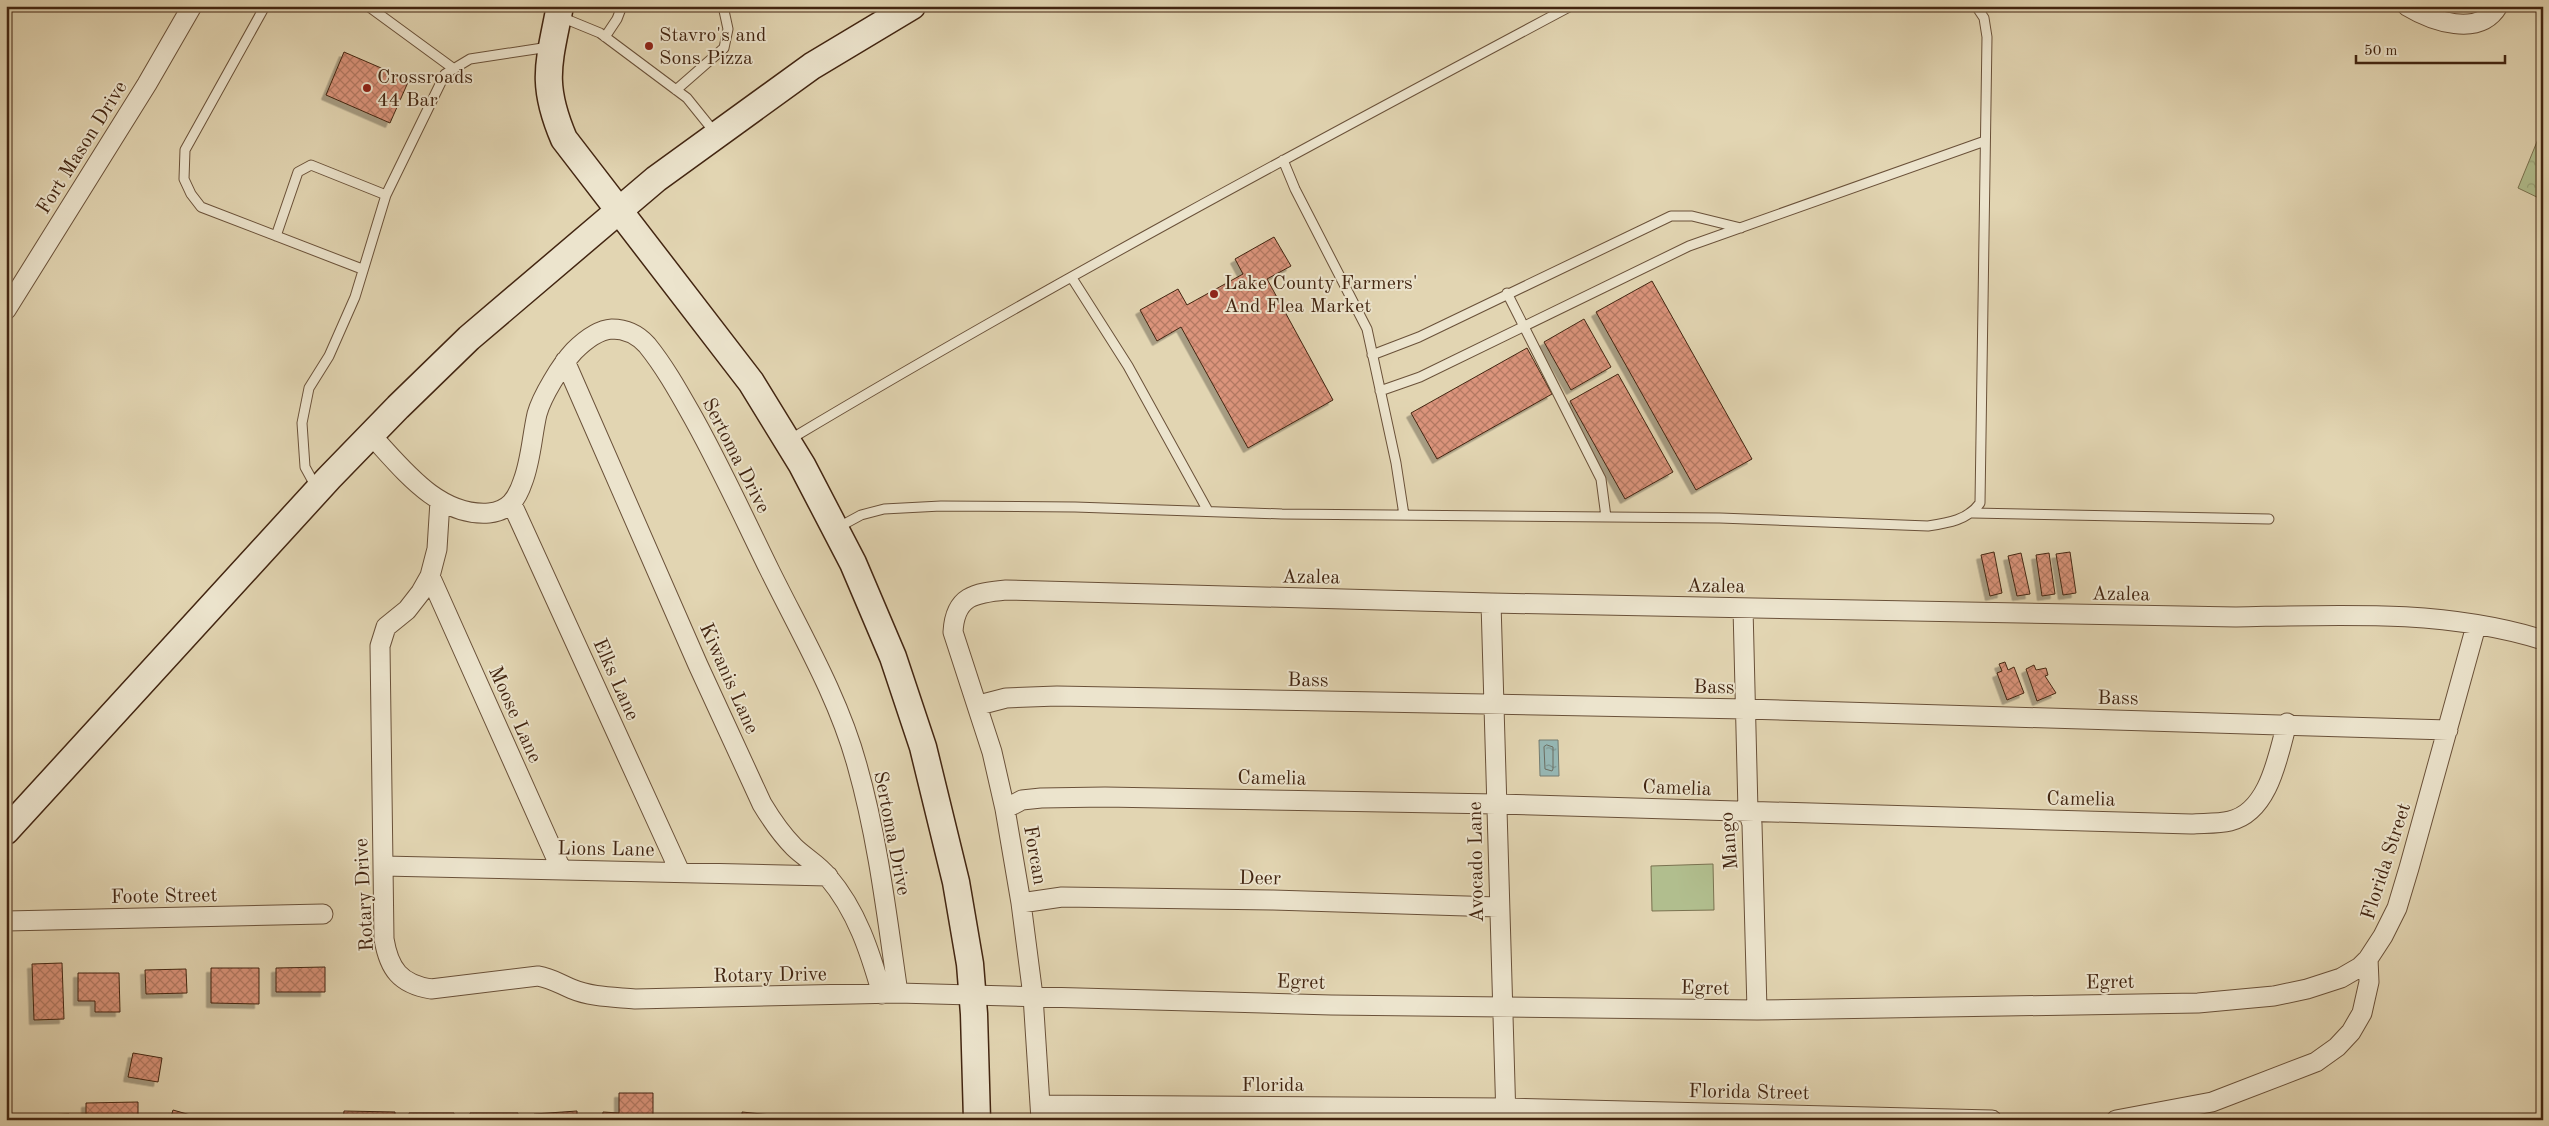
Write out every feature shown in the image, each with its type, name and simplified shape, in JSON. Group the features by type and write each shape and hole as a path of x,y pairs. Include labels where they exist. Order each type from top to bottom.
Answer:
{"main road":[{"path":"6,831 318,490 469,338 656,179 812,66 912,6"},
{"path":"559,11 548,66 548,85 553,114 564,139 751,382 787,441 853,563 893,657 923,748 956,882 970,964 977,1120"}],"street":[{"name":"Fort Mason Drive","path":"6,310 142,92 192,6"},
{"path":"2407,6 2441,21 2465,24 2492,16 2498,6"},
{"name":"Sertoma Drive","path":"512,504 524,480 538,410 565,361 581,344 597,333 611,329 634,334 646,343 666,371 712,452 835,705 856,762 880,868 890,994"},
{"name":"Kiwanis Lane","path":"565,361 694,656 762,804 773,822 793,846 828,876 855,916 890,994"},
{"path":"371,435 414,481 440,501 458,509 480,514 496,512 512,504"},
{"name":"Rotary Drive","path":"440,501 437,549 430,576 414,600 386,627 380,646 386,954 392,966 402,978 415,986 430,989 538,976 550,978 572,989 593,995 635,999 890,994 972,995"},
{"name":"Elks Lane","path":"512,504 680,872"},
{"name":"Moose Lane","path":"430,576 561,869"},
{"name":"Azalea","path":"958,606 968,599 989,592 1006,590 1743,608 2236,617 2359,615 2418,618 2476,626 2543,640"},
{"name":"Avocado Lane","path":"1491,603 1498,907 1506,1114"},
{"name":"Forcan","path":"958,606 954,615 953,632 992,752 1005,809 1021,903 1033,996 1041,1112"},
{"name":"Mango","path":"1743,608 1748,811 1752,824 1757,1010"},
{"name":"Florida Street","path":"2368,959 2383,936 2397,908 2476,626"},
{"name":"Bass","path":"978,705 1006,698 1057,696 1746,709 2288,723 2448,730"},
{"name":"Camelia","path":"1005,809 1022,800 1041,798 1496,804 2191,824 2229,822 2243,816 2264,793 2288,723"},
{"name":"Lions Lane","path":"383,866 828,876"},
{"name":"Deer","path":"1021,903 1062,897 1273,900 1498,907"},
{"name":"Foote Street","path":"6,921 323,914"},
{"path":"2116,1120 2212,1102 2316,1062 2337,1047 2351,1032 2362,1013 2369,982 2368,959"},
{"name":"Egret","path":"972,995 1331,1005 1757,1010 2198,1003 2274,996 2307,989 2341,978 2360,967 2368,959"},
{"name":"Florida","path":"1041,1112 1506,1114"},
{"name":"Florida Street","path":"1506,1114 1992,1120"}],"lane":[{"path":"265,6 186,150 184,179 190,194 201,207 362,269"},
{"path":"368,6 454,69"},
{"path":"605,37 617,19 622,6"},
{"path":"676,90 724,48 728,29 723,6"},
{"path":"787,441 932,355 1283,160 1571,6"},
{"path":"1973,513 1980,503 1987,37 1984,18 1976,6"},
{"path":"559,11 605,37 687,98 716,135"},
{"path":"318,490 305,467 302,423 309,388 329,356 355,297 386,195 445,74 470,59 552,46"},
{"path":"1380,391 1420,377 1689,246 1985,141"},
{"path":"1283,160 1295,189 1367,329 1396,463 1404,515"},
{"path":"276,236 298,172 311,165 386,195"},
{"path":"1372,355 1419,337 1671,216 1692,216 1742,228"},
{"path":"1072,278 1128,366 1208,511"},
{"path":"1508,293 1601,479 1606,517"},
{"path":"835,529 861,515 884,510 940,506 1075,507 1404,515 1720,518 1928,526 1949,522 1973,513 2269,519"}],"green space":[{"path":"2543,127 2543,200 2518,188"},
{"path":"1713,864 1714,910 1652,911 1651,866"}],"water":[{"path":"1539,740 1558,740 1559,776 1540,776"}],"building":[{"name":"Crossroads 44 Bar","path":"344,52 409,80 390,123 326,95"},
{"path":"1274,237 1291,266 1267,279 1333,400 1248,448 1181,327 1157,341 1140,310 1178,289 1187,305 1243,274 1235,259"},
{"path":"1652,281 1752,459 1696,490 1596,312"},
{"path":"1584,319 1611,367 1571,390 1544,342"},
{"path":"1527,348 1552,394 1437,459 1411,413"},
{"path":"1618,374 1673,472 1625,499 1570,401"},
{"path":"1994,552 2002,593 1990,596 1981,555"},
{"path":"2070,552 2076,593 2063,595 2056,554"},
{"path":"2021,553 2030,594 2017,596 2008,556"},
{"path":"2049,553 2055,594 2042,596 2036,555"},
{"path":"2005,662 2008,670 2014,667 2024,693 2007,700 1997,673 2002,671 1999,664"},
{"path":"2034,665 2036,670 2046,668 2048,675 2045,676 2056,693 2037,701 2026,669"},
{"path":"62,963 64,1019 34,1020 32,964"},
{"path":"325,967 325,992 276,992 276,968"},
{"path":"211,968 259,968 259,1004 211,1003"},
{"path":"186,969 187,993 146,994 145,970"},
{"path":"78,973 119,973 120,1012 95,1012 95,1001 78,1001"},
{"path":"133,1053 162,1058 158,1082 128,1077"},
{"path":"619,1093 653,1093 653,1117 641,1117 641,1120 602,1120 603,1112 619,1113"},
{"path":"138,1102 138,1120 86,1120 86,1103"},
{"path":"173,1110 208,1120 170,1120"},
{"path":"344,1111 395,1112 395,1120 343,1120"},
{"path":"577,1111 577,1120 535,1120 534,1114"},
{"path":"742,1112 801,1118 800,1120 742,1120"},
{"path":"409,1113 454,1113 454,1120 409,1120"},
{"path":"470,1113 518,1113 517,1120 470,1120"},
{"path":"69,1114 69,1120 22,1120 22,1116"},
{"path":"677,1116 721,1117 721,1120 677,1120"}],"place":[{"name":"Stavro's and Sons Pizza","path":"649,46"},
{"name":"Crossroads 44 Bar","path":"367,88"},
{"name":"Lake County Farmers' And Flea Market","path":"1214,294"}]}
